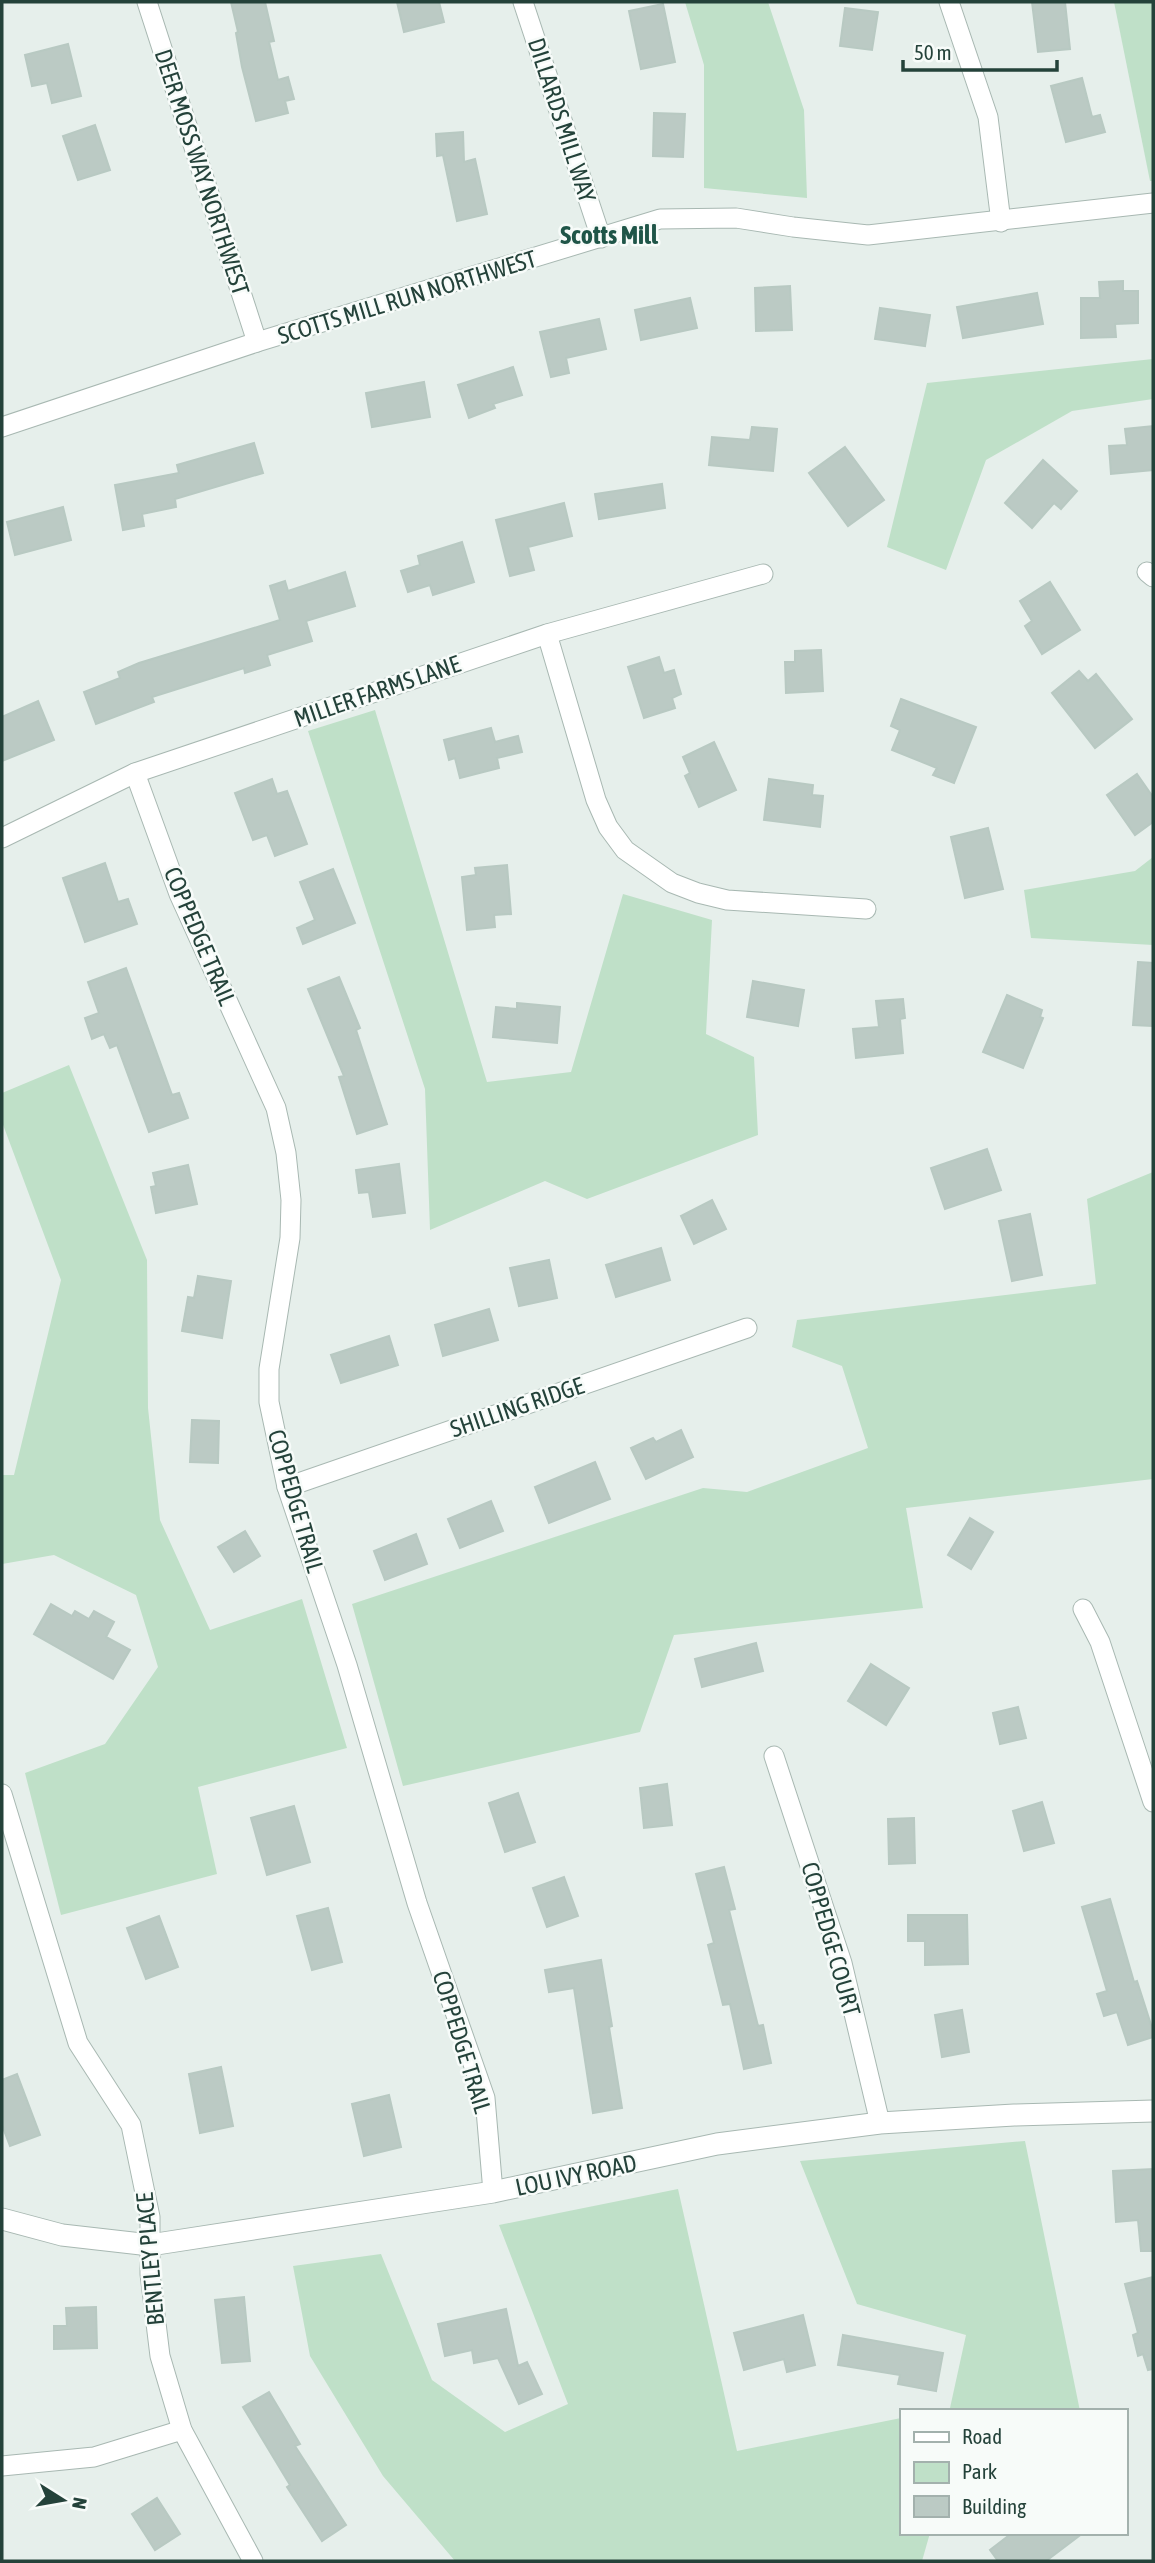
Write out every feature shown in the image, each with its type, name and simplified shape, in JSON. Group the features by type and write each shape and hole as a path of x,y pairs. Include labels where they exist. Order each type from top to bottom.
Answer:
{"street":[{"name":"DEER MOSS WAY NORTHWEST","path":"147,2 257,342"},
{"name":"DILLARDS MILL WAY","path":"523,2 601,238"},
{"path":"949,2 988,117 1000,222"},
{"name":"SCOTTS MILL RUN NORTHWEST","path":"2,427 257,342 660,219 736,218 868,235 1153,203"},
{"name":"MILLER FARMS LANE","path":"2,838 135,773 547,634 763,574"},
{"path":"547,634 596,800 608,827 625,850 672,883 698,893 727,900 866,909"},
{"name":"COPPEDGE TRAIL","path":"135,773 179,894 276,1108 286,1153 291,1200 290,1238 275,1324 269,1402 287,1487 347,1665 416,1903 485,2098 493,2192"},
{"name":"SHILLING RIDGE","path":"287,1487 747,1328"},
{"path":"1083,1609 1100,1642 1153,1802"},
{"name":"COPPEDGE COURT","path":"774,1756 842,1963 880,2123"},
{"name":"BENTLEY PLACE","path":"2,1794 78,2043 131,2125 150,2217 149,2274 160,2356 182,2430 253,2561"},
{"name":"LOU IVY ROAD","path":"2,2219 62,2235 150,2245 493,2192 717,2144 880,2123 1153,2110"},
{"path":"2,2466 94,2457 182,2430"}],"green space":[{"path":"685,2 768,2 804,110 807,198 704,188 704,65"},
{"path":"1114,2 1153,2 1153,181 1150,181"},
{"path":"1153,359 1153,399 1072,411 986,460 946,570 887,547 927,383"},
{"path":"375,710 487,1082 571,1072 623,894 712,920 706,1034 754,1057 758,1135 587,1199 545,1181 430,1230 425,1089 308,731"},
{"path":"1153,857 1153,945 1031,938 1024,890 1135,871"},
{"path":"69,1065 147,1260 148,1408 160,1520 210,1630 302,1599 347,1748 198,1787 217,1874 61,1915 25,1773 105,1744 158,1667 136,1595 54,1555 2,1564 2,1475 14,1475 61,1280 2,1122 2,1093"},
{"path":"1153,1172 1153,1479 906,1508 923,1608 674,1635 640,1732 403,1786 352,1604 703,1488 747,1492 868,1448 842,1366 792,1347 797,1320 1096,1284 1087,1199"},
{"path":"1025,2141 1080,2409 946,2409 950,2408 966,2335 857,2304 800,2161"},
{"path":"678,2189 737,2451 900,2418 900,2535 929,2535 922,2561 455,2561 383,2476 310,2356 293,2266 381,2254 432,2380 505,2432 568,2404 499,2225"}],"building":[{"path":"231,2 265,2 274,41 269,42 278,80 288,77 294,99 285,101 288,113 256,121 242,67"},
{"path":"397,2 439,2 444,22 404,32"},
{"path":"1032,2 1065,2 1070,49 1038,52"},
{"path":"663,4 675,62 641,69 629,11"},
{"path":"845,8 878,12 872,50 840,46"},
{"path":"68,44 81,96 52,103 47,83 32,86 25,55"},
{"path":"1082,78 1092,117 1100,115 1105,132 1066,142 1051,86"},
{"path":"654,113 685,114 683,157 653,156"},
{"path":"95,125 110,170 78,180 63,136"},
{"path":"463,132 464,162 475,159 487,214 457,221 443,155 437,156 436,134"},
{"path":"1123,281 1123,291 1138,291 1138,323 1115,324 1116,337 1081,338 1081,298 1100,298 1099,282"},
{"path":"790,286 792,330 756,331 755,288"},
{"path":"1037,293 1043,324 963,338 957,307"},
{"path":"690,298 697,328 641,340 635,310"},
{"path":"880,308 930,315 925,346 875,339"},
{"path":"599,319 606,349 566,358 569,373 551,377 540,332"},
{"path":"513,367 522,395 493,404 495,408 469,418 458,385"},
{"path":"424,382 430,417 372,427 366,393"},
{"path":"1153,426 1153,470 1111,474 1109,446 1127,445 1125,429"},
{"path":"752,427 777,429 773,471 709,465 712,437 750,440"},
{"path":"254,443 263,473 175,499 176,507 142,514 144,526 123,530 115,485 179,473 177,465"},
{"path":"845,447 884,500 848,526 809,473"},
{"path":"1043,460 1077,491 1061,509 1054,503 1032,528 1005,503"},
{"path":"662,484 665,508 599,519 595,494"},
{"path":"564,503 572,536 528,547 534,570 510,576 496,520"},
{"path":"63,507 71,540 15,555 7,522"},
{"path":"462,542 474,582 433,595 430,585 408,592 401,571 420,565 418,556"},
{"path":"345,572 355,606 306,621 312,641 267,655 270,665 245,673 244,668 152,697 154,702 96,724 84,692 120,678 118,672 139,663 280,620 270,586 285,581 288,591"},
{"path":"1050,582 1080,630 1042,654 1025,626 1032,621 1020,601"},
{"path":"821,650 823,691 786,693 785,662 795,662 795,651"},
{"path":"659,657 664,673 674,670 681,694 672,698 675,708 644,718 628,667"},
{"path":"1079,671 1088,681 1096,674 1132,719 1095,748 1052,693"},
{"path":"901,699 976,727 954,783 933,775 937,768 892,750 900,730 891,726"},
{"path":"38,701 54,740 2,761 2,717"},
{"path":"491,728 495,742 518,736 522,752 497,758 499,768 460,778 455,758 449,760 444,740"},
{"path":"714,742 736,790 699,807 685,776 690,773 683,757"},
{"path":"1137,774 1153,797 1153,822 1135,835 1107,795"},
{"path":"272,779 277,794 287,791 307,844 275,856 267,835 253,840 235,793"},
{"path":"769,779 813,785 812,795 823,796 820,827 764,820"},
{"path":"988,828 1003,889 965,898 951,837"},
{"path":"105,863 118,902 128,899 137,924 85,942 63,878"},
{"path":"507,865 511,914 494,915 495,927 467,930 462,877 476,875 475,868"},
{"path":"333,869 355,923 303,944 297,928 315,920 300,882"},
{"path":"1138,962 1153,963 1152,1026 1133,1025"},
{"path":"126,968 172,1095 179,1093 188,1118 149,1132 117,1045 110,1048 104,1034 92,1039 85,1018 99,1013 88,982"},
{"path":"339,977 360,1028 356,1030 387,1124 357,1134 339,1077 344,1076 308,989"},
{"path":"753,981 804,990 798,1026 747,1017"},
{"path":"1007,995 1042,1010 1040,1017 1043,1018 1023,1068 983,1052"},
{"path":"903,999 905,1018 900,1019 903,1053 856,1058 853,1029 879,1027 876,1001"},
{"path":"517,1003 560,1007 557,1043 493,1037 496,1007 517,1009"},
{"path":"987,1149 1001,1190 945,1209 931,1168"},
{"path":"399,1164 405,1213 373,1217 369,1192 359,1193 356,1170"},
{"path":"188,1165 197,1204 156,1213 151,1187 156,1186 153,1173"},
{"path":"712,1200 726,1229 694,1244 681,1216"},
{"path":"1030,1214 1042,1275 1012,1281 999,1221"},
{"path":"661,1248 670,1280 616,1297 606,1265"},
{"path":"549,1260 557,1298 519,1306 510,1268"},
{"path":"198,1276 231,1281 222,1338 182,1331 188,1297 194,1298"},
{"path":"489,1309 498,1340 443,1356 435,1325"},
{"path":"389,1336 398,1365 341,1383 331,1355"},
{"path":"192,1420 219,1421 218,1463 190,1462"},
{"path":"681,1430 693,1457 646,1479 631,1448 653,1438 656,1442"},
{"path":"595,1462 610,1499 549,1523 535,1487"},
{"path":"491,1501 503,1531 460,1548 448,1519"},
{"path":"970,1518 993,1532 971,1569 948,1555"},
{"path":"245,1531 260,1556 234,1572 218,1547"},
{"path":"416,1534 427,1564 385,1580 374,1551"},
{"path":"51,1604 72,1616 75,1611 89,1619 94,1611 114,1622 106,1637 130,1650 113,1679 34,1634"},
{"path":"756,1643 763,1671 702,1687 695,1659"},
{"path":"871,1664 909,1688 886,1725 848,1701"},
{"path":"1018,1707 1026,1738 1000,1744 993,1713"},
{"path":"667,1784 672,1825 644,1828 640,1788"},
{"path":"518,1793 535,1842 505,1852 489,1803"},
{"path":"1042,1802 1054,1843 1024,1851 1013,1811"},
{"path":"294,1806 310,1862 267,1875 251,1818"},
{"path":"914,1818 915,1863 889,1864 888,1819"},
{"path":"724,1867 735,1909 729,1910 758,2026 763,2025 771,2063 744,2069 730,2004 723,2005 708,1945 714,1943 696,1874"},
{"path":"564,1877 578,1916 547,1927 533,1888"},
{"path":"1110,1899 1134,1982 1137,1981 1153,2031 1153,2037 1128,2045 1117,2012 1104,2016 1097,1994 1107,1991 1082,1907"},
{"path":"328,1908 342,1962 312,1970 297,1916"},
{"path":"908,1915 967,1915 968,1964 925,1965 925,1941 908,1941"},
{"path":"159,1916 178,1967 146,1979 127,1928"},
{"path":"601,1960 622,2108 593,2113 574,1988 549,1992 545,1970"},
{"path":"962,2010 969,2052 942,2057 935,2015"},
{"path":"221,2067 233,2126 200,2133 189,2074"},
{"path":"17,2074 40,2135 10,2146 2,2125 2,2080"},
{"path":"389,2095 401,2147 364,2156 352,2104"},
{"path":"1153,2169 1153,2251 1141,2251 1138,2220 1116,2222 1113,2171"},
{"path":"1153,2277 1153,2369 1148,2370 1143,2354 1138,2356 1133,2335 1138,2333 1125,2284"},
{"path":"244,2297 250,2361 222,2363 215,2300"},
{"path":"96,2307 97,2348 54,2349 54,2326 67,2326 66,2308"},
{"path":"506,2309 518,2366 527,2362 542,2394 519,2404 498,2358 474,2363 472,2350 445,2356 438,2324"},
{"path":"803,2315 815,2365 787,2372 784,2359 744,2370 734,2333"},
{"path":"843,2335 943,2353 936,2391 898,2384 900,2375 838,2365"},
{"path":"269,2392 300,2444 295,2446 346,2525 322,2541 287,2487 290,2485 243,2407"},
{"path":"157,2498 180,2534 155,2550 132,2514"},
{"path":"1009,2535 1080,2535 1046,2561 998,2561 990,2550"}],"district":[{"name":"Scotts Mill","path":"609,235"}]}
